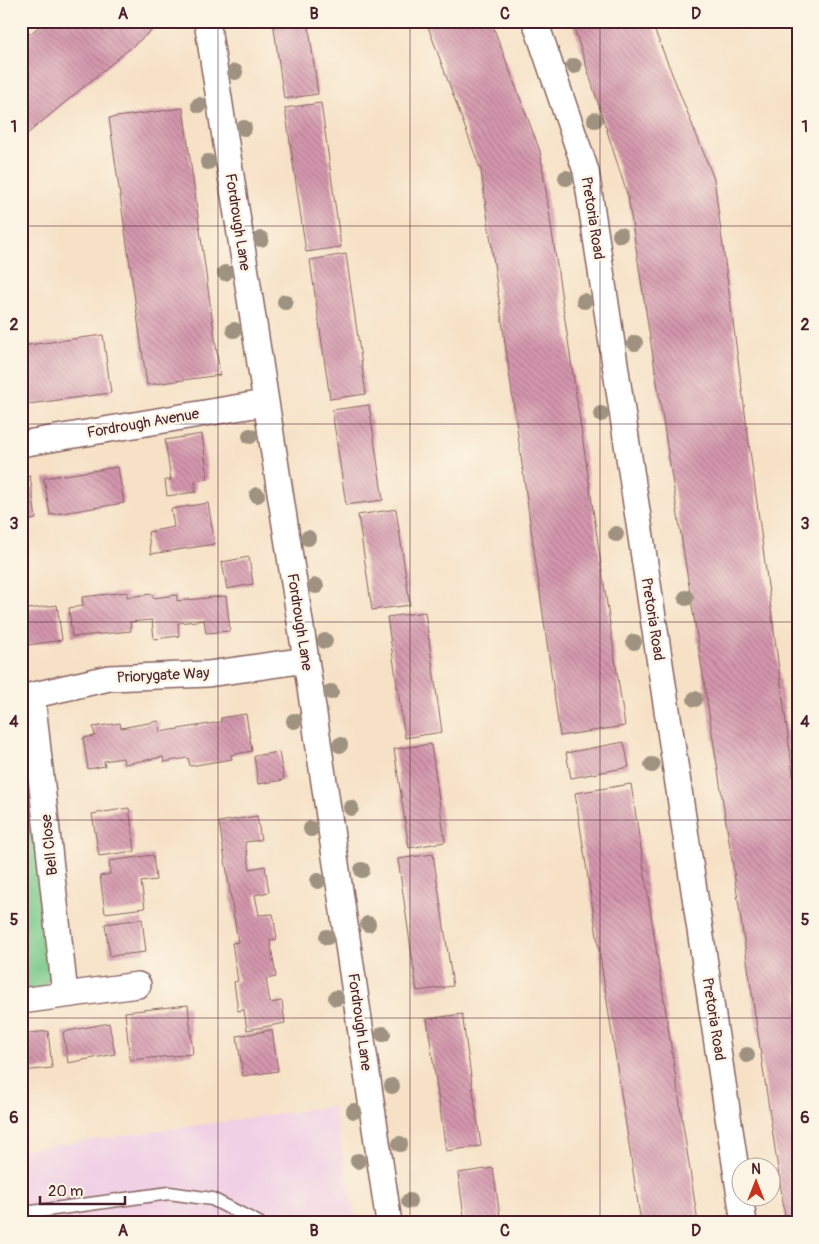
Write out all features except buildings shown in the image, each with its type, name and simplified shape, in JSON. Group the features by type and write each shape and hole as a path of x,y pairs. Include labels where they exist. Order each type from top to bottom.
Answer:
{"street":[{"name":"Fordrough Lane","path":"207,21 306,660 389,1223"},
{"name":"Pretoria Road","path":"535,21 586,171 744,1223"},
{"name":"Fordrough Avenue","path":"21,444 266,403"},
{"name":"Priorygate Way","path":"27,697 110,678 208,674 306,660"},
{"name":"Bell Close","path":"27,697 65,994"},
{"path":"21,1001 138,985"}],"lane":[{"path":"25,1223 25,1219 32,1212 169,1193 212,1199 259,1223"}],"shaded area":[{"path":"333,1106 356,1223 21,1223 21,1150"}],"green space":[{"path":"21,724 28,729 55,970 42,988 21,991"}]}
